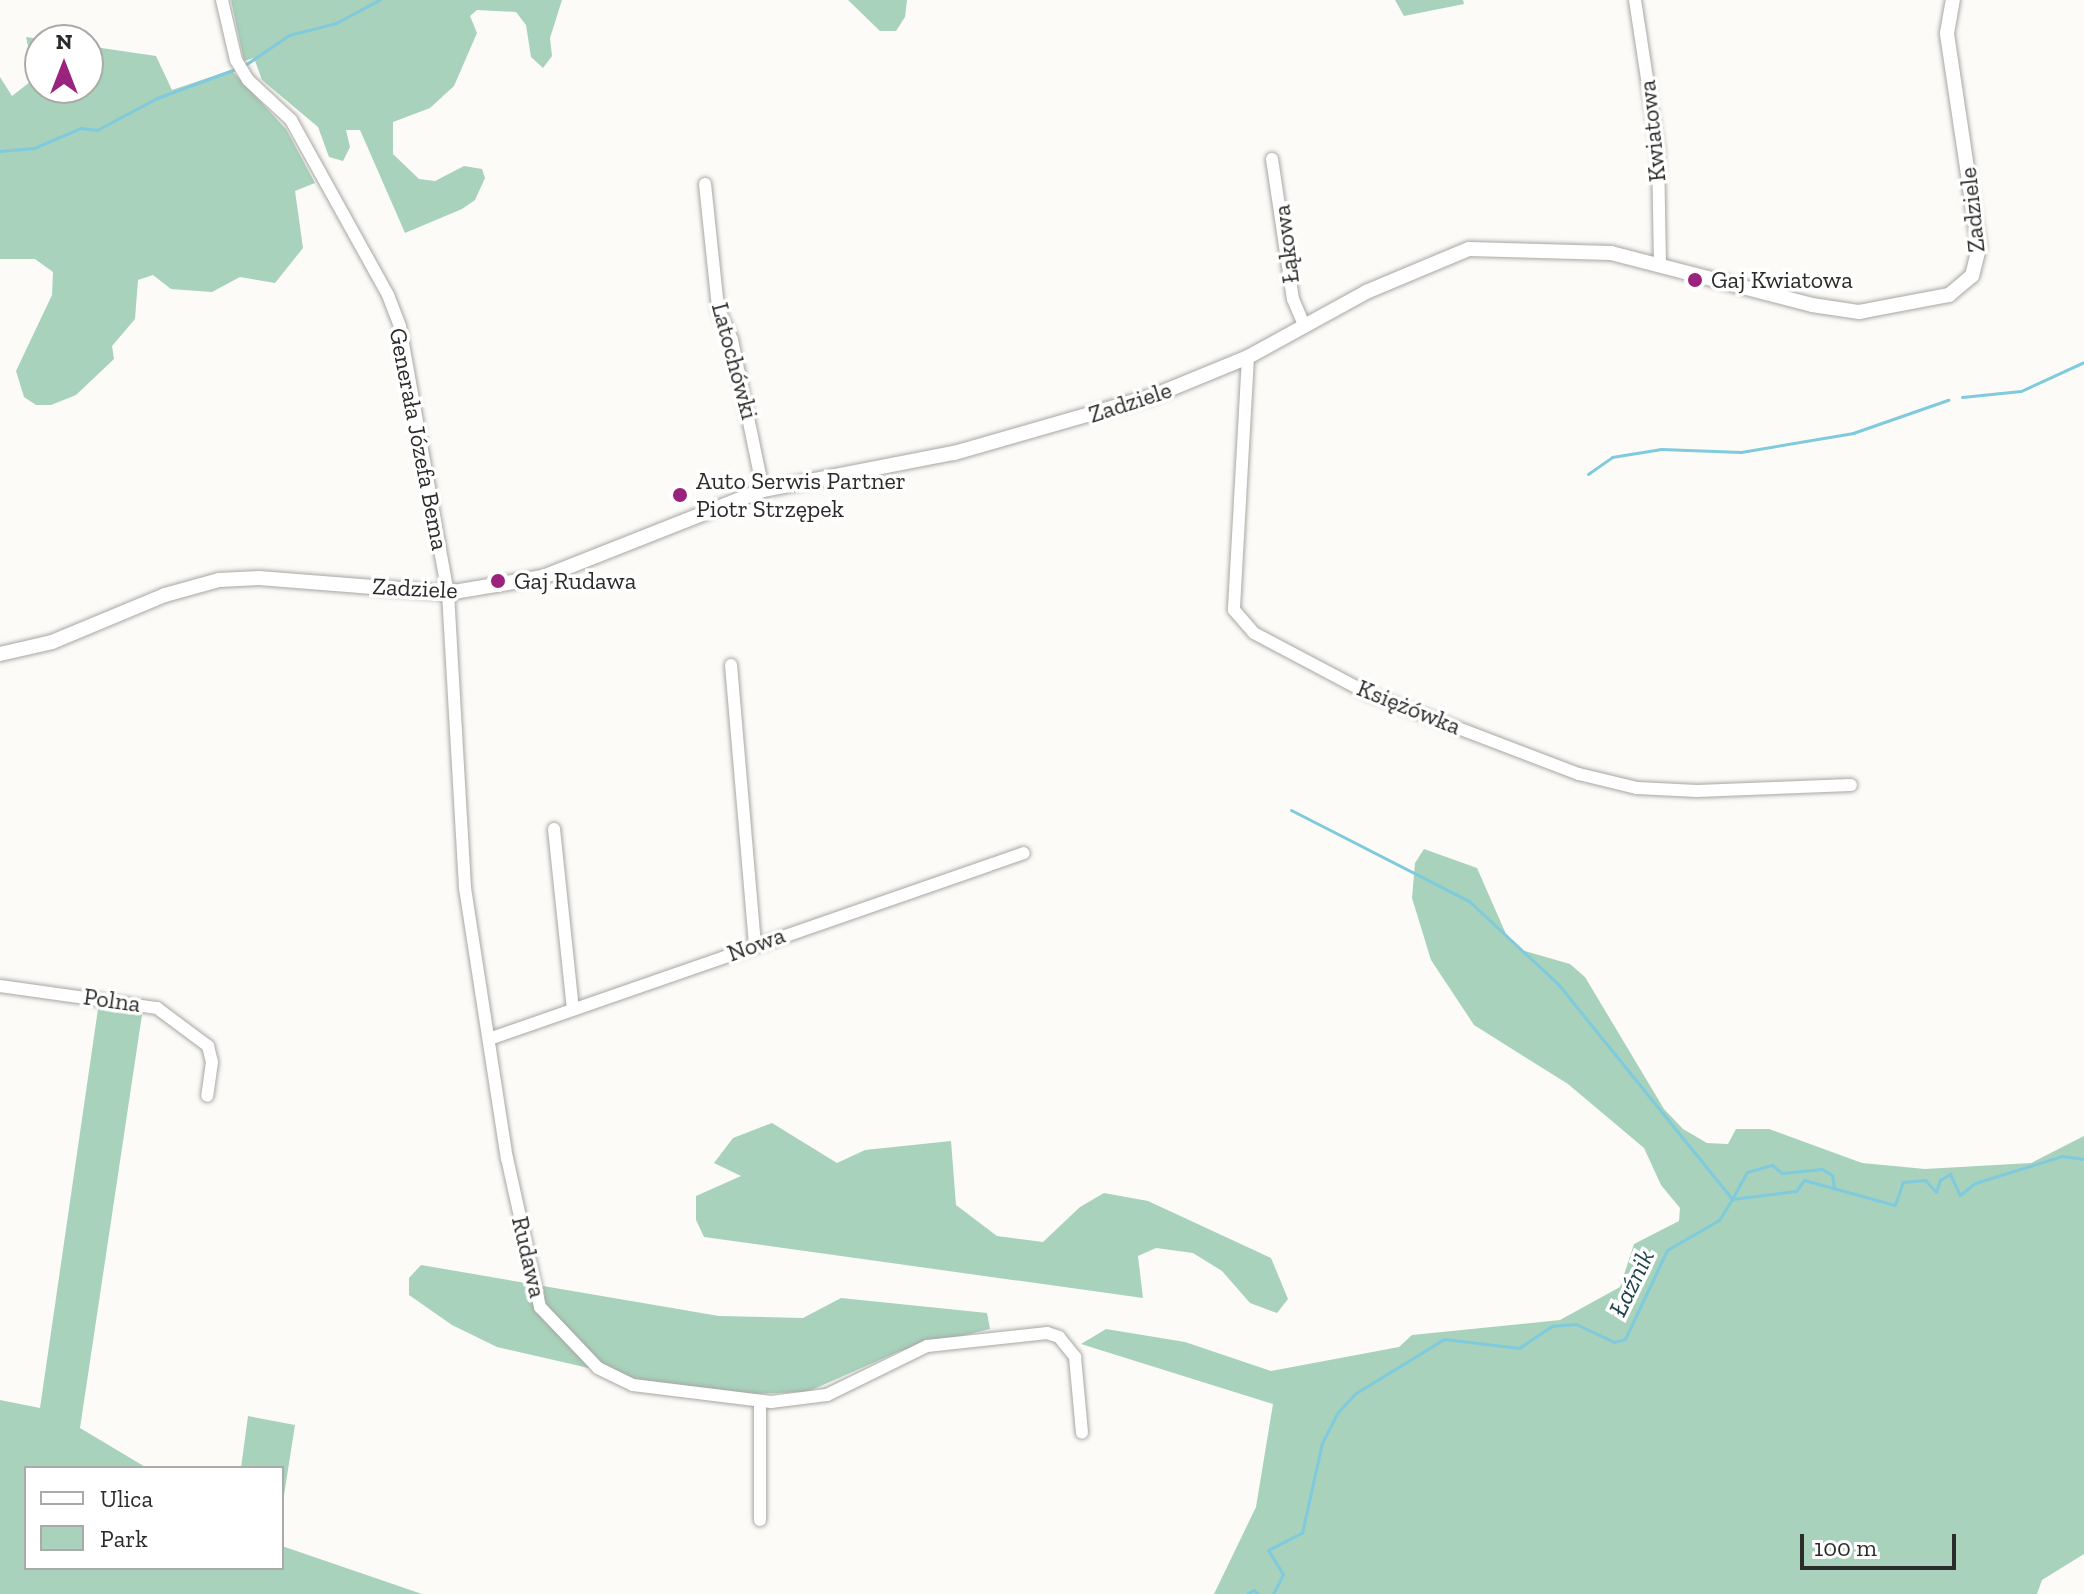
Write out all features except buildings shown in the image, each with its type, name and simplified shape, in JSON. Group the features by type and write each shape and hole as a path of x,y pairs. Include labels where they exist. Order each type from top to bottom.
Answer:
{"street":[{"name":"Generała Józefa Bema","path":"222,0 236,60 248,80 291,120 388,295 400,327 448,593"},
{"name":"Kwiatowa","path":"1635,0 1658,151 1660,263"},
{"name":"Zadziele","path":"0,654 52,642 165,595 219,580 259,578 448,593 500,587 565,570 763,490 1012,439 1153,396 1248,357 1366,292 1469,249 1587,250 1660,263 1812,305 1859,312 1911,306 1960,288 1978,263 1979,248 1947,33 1953,0"},
{"name":"Łąkowa","path":"1272,159 1293,299 1305,327"},
{"name":"Latochówki","path":"705,184 718,308 732,340 763,490"},
{"name":"Księżówka","path":"1248,357 1234,610 1254,633 1369,694 1579,774 1637,788 1697,791 1851,785"},
{"name":"Rudawa","path":"448,593 460,832 507,1158 540,1307 598,1368 633,1385 760,1401 827,1395 927,1346 1038,1331 1059,1337 1075,1357 1082,1433"},
{"path":"731,665 755,944"},
{"path":"554,829 573,1009"},
{"name":"Nowa","path":"489,1039 1024,853"},
{"name":"Polna","path":"0,986 157,1008 208,1046 212,1062 207,1096"},
{"path":"760,1401 760,1520"}],"green space":[{"path":"231,0 562,0 550,38 552,56 543,68 531,57 526,25 516,12 477,10 470,16 477,33 454,86 430,108 393,122 393,154 419,179 435,181 464,166 482,169 485,178 475,200 462,209 405,233 360,130 346,130 350,147 343,161 329,157 318,127 262,80 254,58 244,61"},
{"path":"848,0 907,0 905,17 896,31 880,31"},
{"path":"1395,0 1463,0 1464,4 1404,16"},
{"path":"104,48 156,56 172,90 231,70 286,129 315,183 295,191 303,248 275,283 240,277 212,292 171,289 153,275 138,280 135,319 112,346 114,359 76,395 51,405 36,405 24,397 16,371 52,295 53,272 35,259 0,259 0,77 12,96 24,87 24,104 104,104"},
{"path":"1424,849 1477,868 1506,934 1521,950 1570,964 1585,977 1664,1109 1683,1129 1707,1143 1728,1144 1736,1129 1769,1129 1862,1163 1925,1169 2031,1163 2084,1136 2084,1554 2042,1580 2037,1594 1214,1594 1256,1507 1273,1404 1081,1344 1106,1329 1185,1342 1271,1371 1399,1347 1412,1335 1560,1320 1620,1287 1634,1244 1679,1221 1680,1208 1661,1185 1644,1148 1568,1084 1474,1025 1431,960 1412,898 1415,863"},
{"path":"99,1002 143,1008 80,1428 144,1466 24,1466 24,1570 284,1570 284,1547 422,1594 0,1594 0,1400 40,1408"},
{"path":"772,1123 837,1163 865,1150 951,1141 956,1205 997,1236 1043,1242 1080,1207 1104,1193 1148,1201 1271,1258 1288,1299 1277,1313 1250,1303 1222,1271 1193,1253 1156,1248 1138,1256 1143,1298 704,1237 696,1220 696,1196 741,1176 714,1163 733,1138"},
{"path":"421,1265 719,1316 803,1318 841,1298 987,1313 990,1329 900,1351 807,1392 749,1394 645,1381 497,1347 452,1325 409,1295 409,1278"},
{"path":"248,1416 295,1425 284,1495 284,1466 241,1466"}],"waterway":[{"path":"245,65 289,35 336,23 379,0"},
{"path":"0,151 34,148 81,128 97,130 157,98 233,70"},
{"path":"1962,397 2021,391 2084,362"},
{"path":"1588,474 1612,457 1661,449 1741,452 1853,433 1948,400"},
{"path":"1291,810 1469,901 1558,984 1732,1199 1747,1172 1772,1165 1782,1173 1822,1169 1832,1175 1834,1187"},
{"name":"Łaźnik","path":"1273,1594 1283,1574 1268,1550 1302,1533 1322,1443 1338,1412 1356,1393 1444,1339 1519,1348 1552,1326 1576,1324 1614,1342 1625,1339 1667,1250 1719,1220 1732,1199 1796,1191 1804,1180 1895,1205 1903,1182 1925,1180 1936,1192 1940,1180 1950,1174 1960,1195 1975,1183 2062,1156 2084,1159"},
{"name":"Łaźnik","path":"1247,1594 1254,1590 1258,1594"}],"place":[{"name":"Gaj Kwiatowa","path":"1695,280"},
{"name":"Auto Serwis Partner Piotr Strzępek","path":"680,495"},
{"name":"Gaj Rudawa","path":"498,581"}]}
